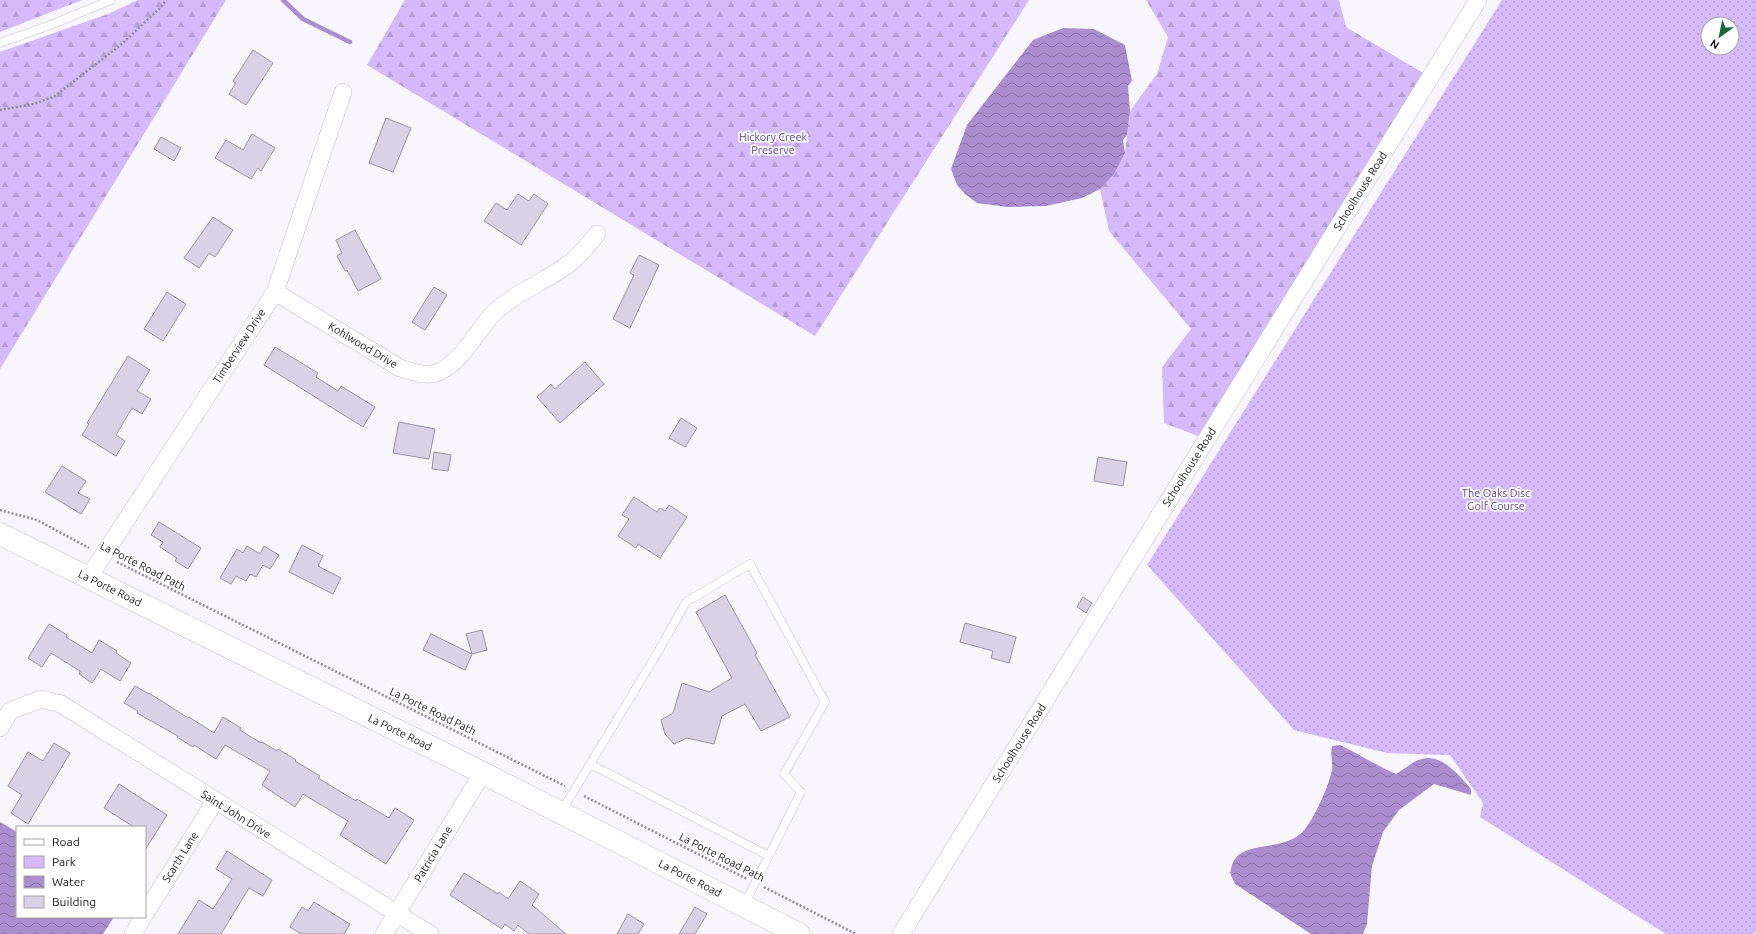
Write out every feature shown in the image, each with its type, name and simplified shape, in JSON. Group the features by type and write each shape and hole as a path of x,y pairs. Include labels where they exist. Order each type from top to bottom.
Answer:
{"street":[{"name":"Schoolhouse Road","path":"901,934 1478,0"},
{"name":"Timberview Drive","path":"89,577 275,292 343,92"},
{"name":"Kohlwood Drive","path":"275,292 400,368 416,373 428,374 439,372 451,365 491,317 509,300 570,263 583,251 597,234"},
{"name":"La Porte Road","path":"0,534 89,577 799,934"},
{"name":"Saint John Drive","path":"5,709 41,700 61,704 214,801 430,934"},
{"path":"0,728 5,709"},
{"name":"Patricia Lane","path":"384,934 482,774"},
{"name":"Scarth Lane","path":"146,912 214,801"},
{"path":"133,934 142,918"}],"lane":[{"path":"0,43 53,24 111,0"},
{"path":"560,813 658,652 686,602 750,564 825,702 784,774 802,792 744,906"},
{"path":"590,764 769,856"}],"path":[{"path":"0,110 34,104 55,96 122,44 161,7 166,0"},
{"name":"La Porte Road Path","path":"0,510 37,520 104,556 856,934"}],"green space":[{"path":"0,0 82,0 0,32"},
{"path":"138,0 226,0 0,369 0,52 108,14"},
{"name":"Hickory Creek Preserve","path":"405,0 1029,0 815,336 367,65"},
{"path":"1146,0 1339,0 1346,27 1425,74 1198,436 1164,423 1162,367 1191,329 1109,231 1100,189 1114,174 1125,153 1130,111 1157,74 1168,37"},
{"name":"The Oaks Disc Golf Course","path":"1502,0 1756,0 1756,931 1754,934 1666,934 1480,817 1483,803 1450,755 1387,753 1294,730 1147,565"}],"water":[{"path":"1063,28 1094,29 1125,45 1132,81 1128,86 1130,111 1127,135 1123,140 1125,153 1114,174 1100,189 1082,198 1046,206 1008,207 977,203 965,194 957,185 951,169 967,125 1033,40"},
{"path":"1340,745 1396,774 1415,762 1423,759 1427,758 1440,761 1446,764 1462,779 1471,789 1471,795 1434,784 1399,810 1383,832 1372,866 1367,924 1363,934 1311,934 1235,884 1230,873 1235,859 1241,853 1288,841 1305,829 1325,792 1332,770 1332,746"},
{"path":"0,822 16,831 16,918 113,918 103,934 0,934"}],"building":[{"path":"253,50 273,63 246,105 229,94 236,83 233,81"},
{"path":"386,118 411,128 393,172 369,163"},
{"path":"252,134 275,148 261,171 258,168 251,179 215,158 226,140 243,150"},
{"path":"161,137 181,148 174,161 154,149"},
{"path":"518,194 529,201 534,194 548,204 521,245 484,221 496,203 507,210"},
{"path":"213,217 233,230 215,257 209,253 199,268 184,258"},
{"path":"355,230 381,279 358,291 347,270 345,271 337,256 342,253 336,240"},
{"path":"639,255 659,265 630,328 613,319 634,275 630,273"},
{"path":"434,287 447,295 425,330 412,322"},
{"path":"167,292 186,304 163,341 144,329"},
{"path":"275,347 318,373 316,377 338,391 341,386 375,407 363,427 264,365"},
{"path":"128,356 150,370 137,391 151,399 142,414 132,408 116,435 125,441 116,456 82,435 89,424 87,423"},
{"path":"585,362 604,384 560,423 537,397 551,384 555,389"},
{"path":"681,418 697,428 685,447 669,438"},
{"path":"399,422 435,429 429,459 393,453"},
{"path":"434,452 451,455 448,471 432,469"},
{"path":"1098,457 1127,462 1123,486 1094,481"},
{"path":"62,466 86,481 78,493 90,499 81,514 45,492"},
{"path":"634,497 657,512 660,508 665,511 669,505 687,517 660,558 638,544 636,548 618,536 629,519 622,515"},
{"path":"159,522 201,548 188,569 175,561 177,558 160,547 163,542 151,535"},
{"path":"302,545 323,556 318,566 341,578 333,594 289,572"},
{"path":"247,546 260,554 264,546 279,555 270,569 263,565 256,577 250,574 246,581 236,576 231,584 220,578 237,549 243,553"},
{"path":"725,595 757,653 755,655 790,717 761,731 745,704 722,716 714,744 687,738 674,744 665,734 661,720 673,713 682,683 709,692 732,678 696,612"},
{"path":"1083,597 1092,603 1086,613 1077,607"},
{"path":"965,623 1016,637 1009,663 991,658 993,651 960,642"},
{"path":"49,624 67,635 66,637 92,653 99,640 117,651 116,653 131,663 120,681 101,669 92,683 79,674 80,671 51,653 42,667 28,658"},
{"path":"482,630 487,650 472,654 466,634"},
{"path":"431,634 472,654 465,670 423,650"},
{"path":"135,686 214,733 223,717 261,743 262,742 277,751 278,749 296,760 295,761 320,776 318,778 356,801 357,799 389,818 395,808 414,820 386,864 340,835 348,821 303,794 295,807 262,785 270,771 225,745 216,759 194,745 193,747 177,737 178,736 137,713 138,711 124,703"},
{"path":"54,743 70,753 28,824 11,813 22,795 8,786 28,752 43,761"},
{"path":"119,784 167,815 146,848 146,826 132,826 104,808"},
{"path":"227,851 272,880 263,896 249,888 221,934 178,934 199,900 213,909 232,879 216,869"},
{"path":"464,873 498,894 499,892 508,899 520,881 539,894 532,905 566,934 529,934 518,925 514,931 505,924 502,929 450,895"},
{"path":"314,902 350,924 344,934 301,934 290,927 302,907 308,911"},
{"path":"695,907 707,914 695,934 679,934"},
{"path":"628,914 644,924 638,934 617,934"}],"waterway":[{"path":"283,0 303,19 350,42"}]}
